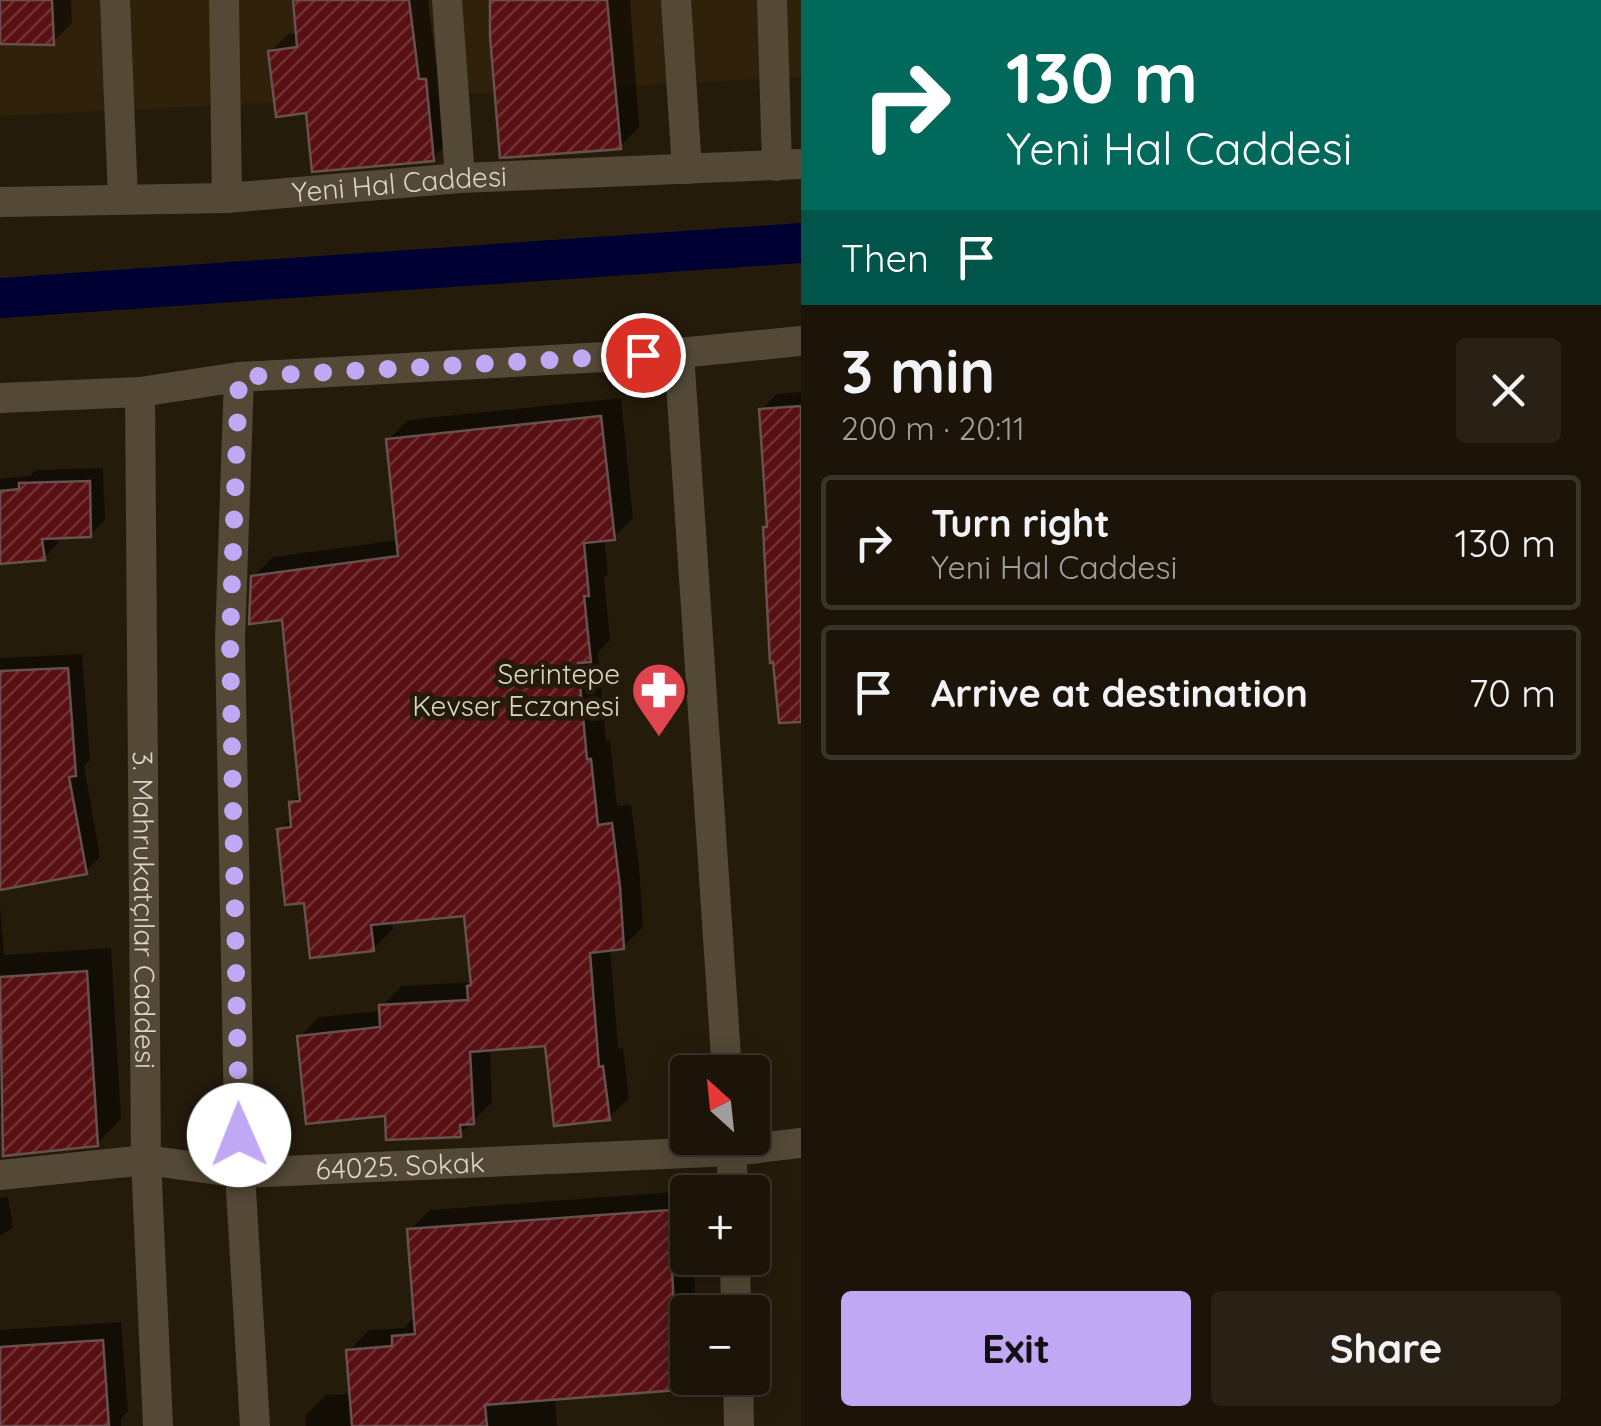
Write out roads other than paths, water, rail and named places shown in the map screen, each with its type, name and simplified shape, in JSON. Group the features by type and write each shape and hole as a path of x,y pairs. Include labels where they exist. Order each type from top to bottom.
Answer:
{"street":[{"path":"116,0 123,199"},
{"path":"224,0 227,198"},
{"path":"447,0 460,178"},
{"path":"676,0 686,169"},
{"path":"772,0 789,165"},
{"name":"Yeni Hal Caddesi","path":"0,202 227,198 460,178 789,165"},
{"path":"0,398 140,392 239,377 679,353 801,342"},
{"path":"679,353 726,1055"},
{"path":"239,377 230,640 240,1173 255,1426"},
{"name":"3. Mahrukatçılar Caddesi","path":"140,392 146,1160 158,1426"},
{"name":"64025. Sokak","path":"770,1143 801,1143"},
{"name":"64025. Sokak","path":"0,1175 146,1160 240,1173 670,1148"},
{"path":"738,1395 739,1426"}],"waterway":[{"path":"0,298 801,243"}],"place":[{"name":"Serintepe Kevser Eczanesi","path":"659,739"}]}
